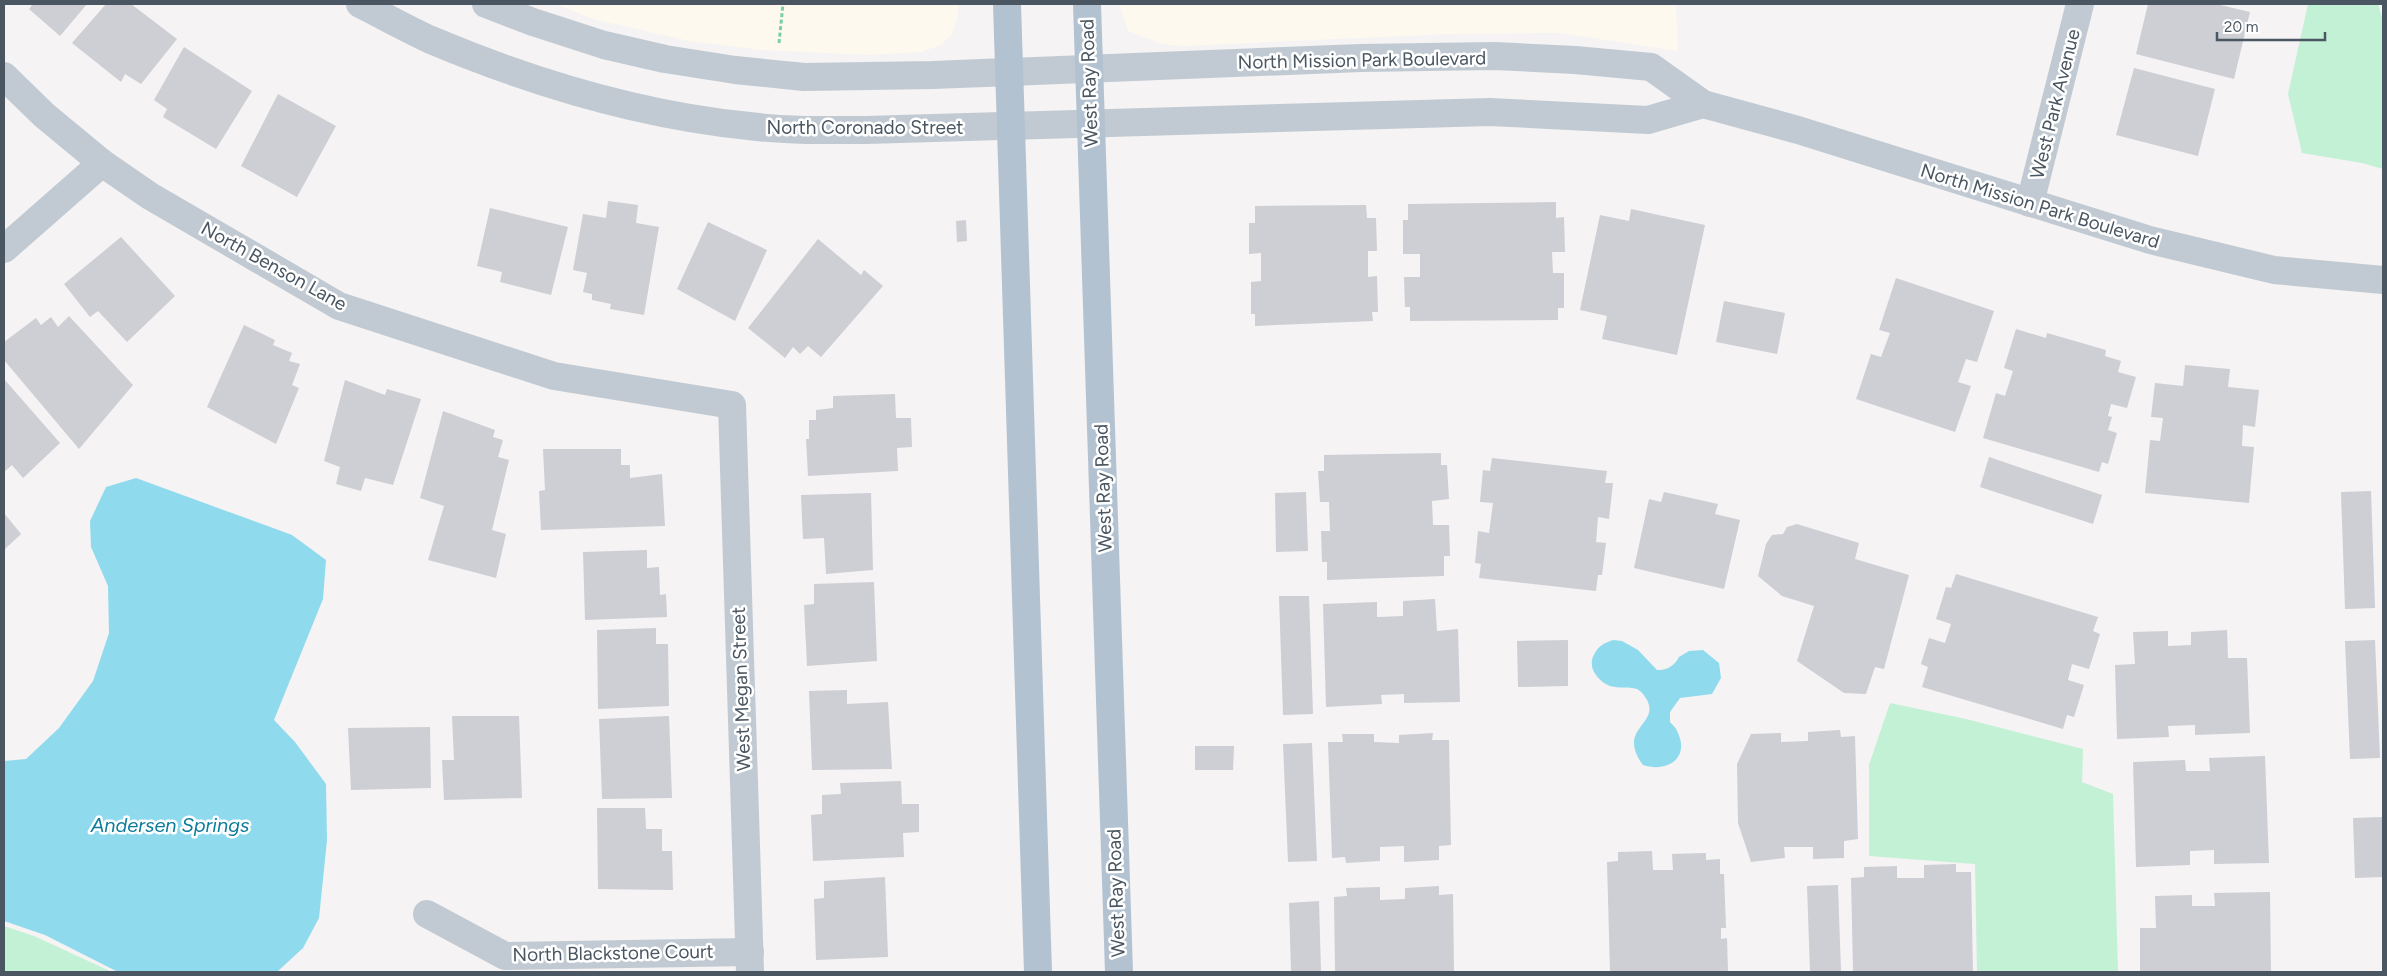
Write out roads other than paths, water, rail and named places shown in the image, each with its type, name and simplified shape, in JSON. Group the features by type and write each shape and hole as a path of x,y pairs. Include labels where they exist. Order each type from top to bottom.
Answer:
{"main road":[{"path":"1007,4 1038,972"},
{"name":"West Ray Road","path":"1086,4 1090,68 1119,972"}],"street":[{"name":"North Coronado Street","path":"360,4 430,39 497,66 585,94 671,114 748,126 808,130 1091,123"},
{"path":"486,4 533,22 604,45 665,59 735,70 804,77 1009,72"},
{"name":"West Park Avenue","path":"2030,203 2080,4"},
{"name":"North Mission Park Boulevard","path":"1009,72 1361,58 1494,56 1575,60 1651,68 1703,104 1798,130 2150,240 2274,270 2383,280"},
{"name":"North Benson Lane","path":"4,76 44,115 102,163 150,196 339,306 554,376 732,405"},
{"path":"1091,123 1490,112 1648,120 1703,104"},
{"path":"4,249 102,163"},
{"name":"West Megan Street","path":"732,405 750,962"},
{"name":"North Blackstone Court","path":"428,914 505,956 750,962"}],"water":[{"name":"Andersen Springs","path":"136,478 292,535 326,560 323,599 274,720 295,742 326,784 327,840 319,918 303,948 277,972 118,972 45,935 4,921 4,761 26,759 59,728 93,681 109,633 108,586 91,547 90,521 106,487"},
{"path":"1613,640 1622,641 1638,650 1657,670 1664,670 1670,667 1679,657 1689,651 1703,650 1719,663 1721,678 1712,694 1680,698 1670,712 1670,722 1681,741 1681,749 1679,756 1668,765 1652,767 1643,765 1636,753 1634,743 1636,735 1648,716 1649,708 1644,695 1637,689 1605,684 1597,677 1592,668 1593,658 1600,646"}]}
